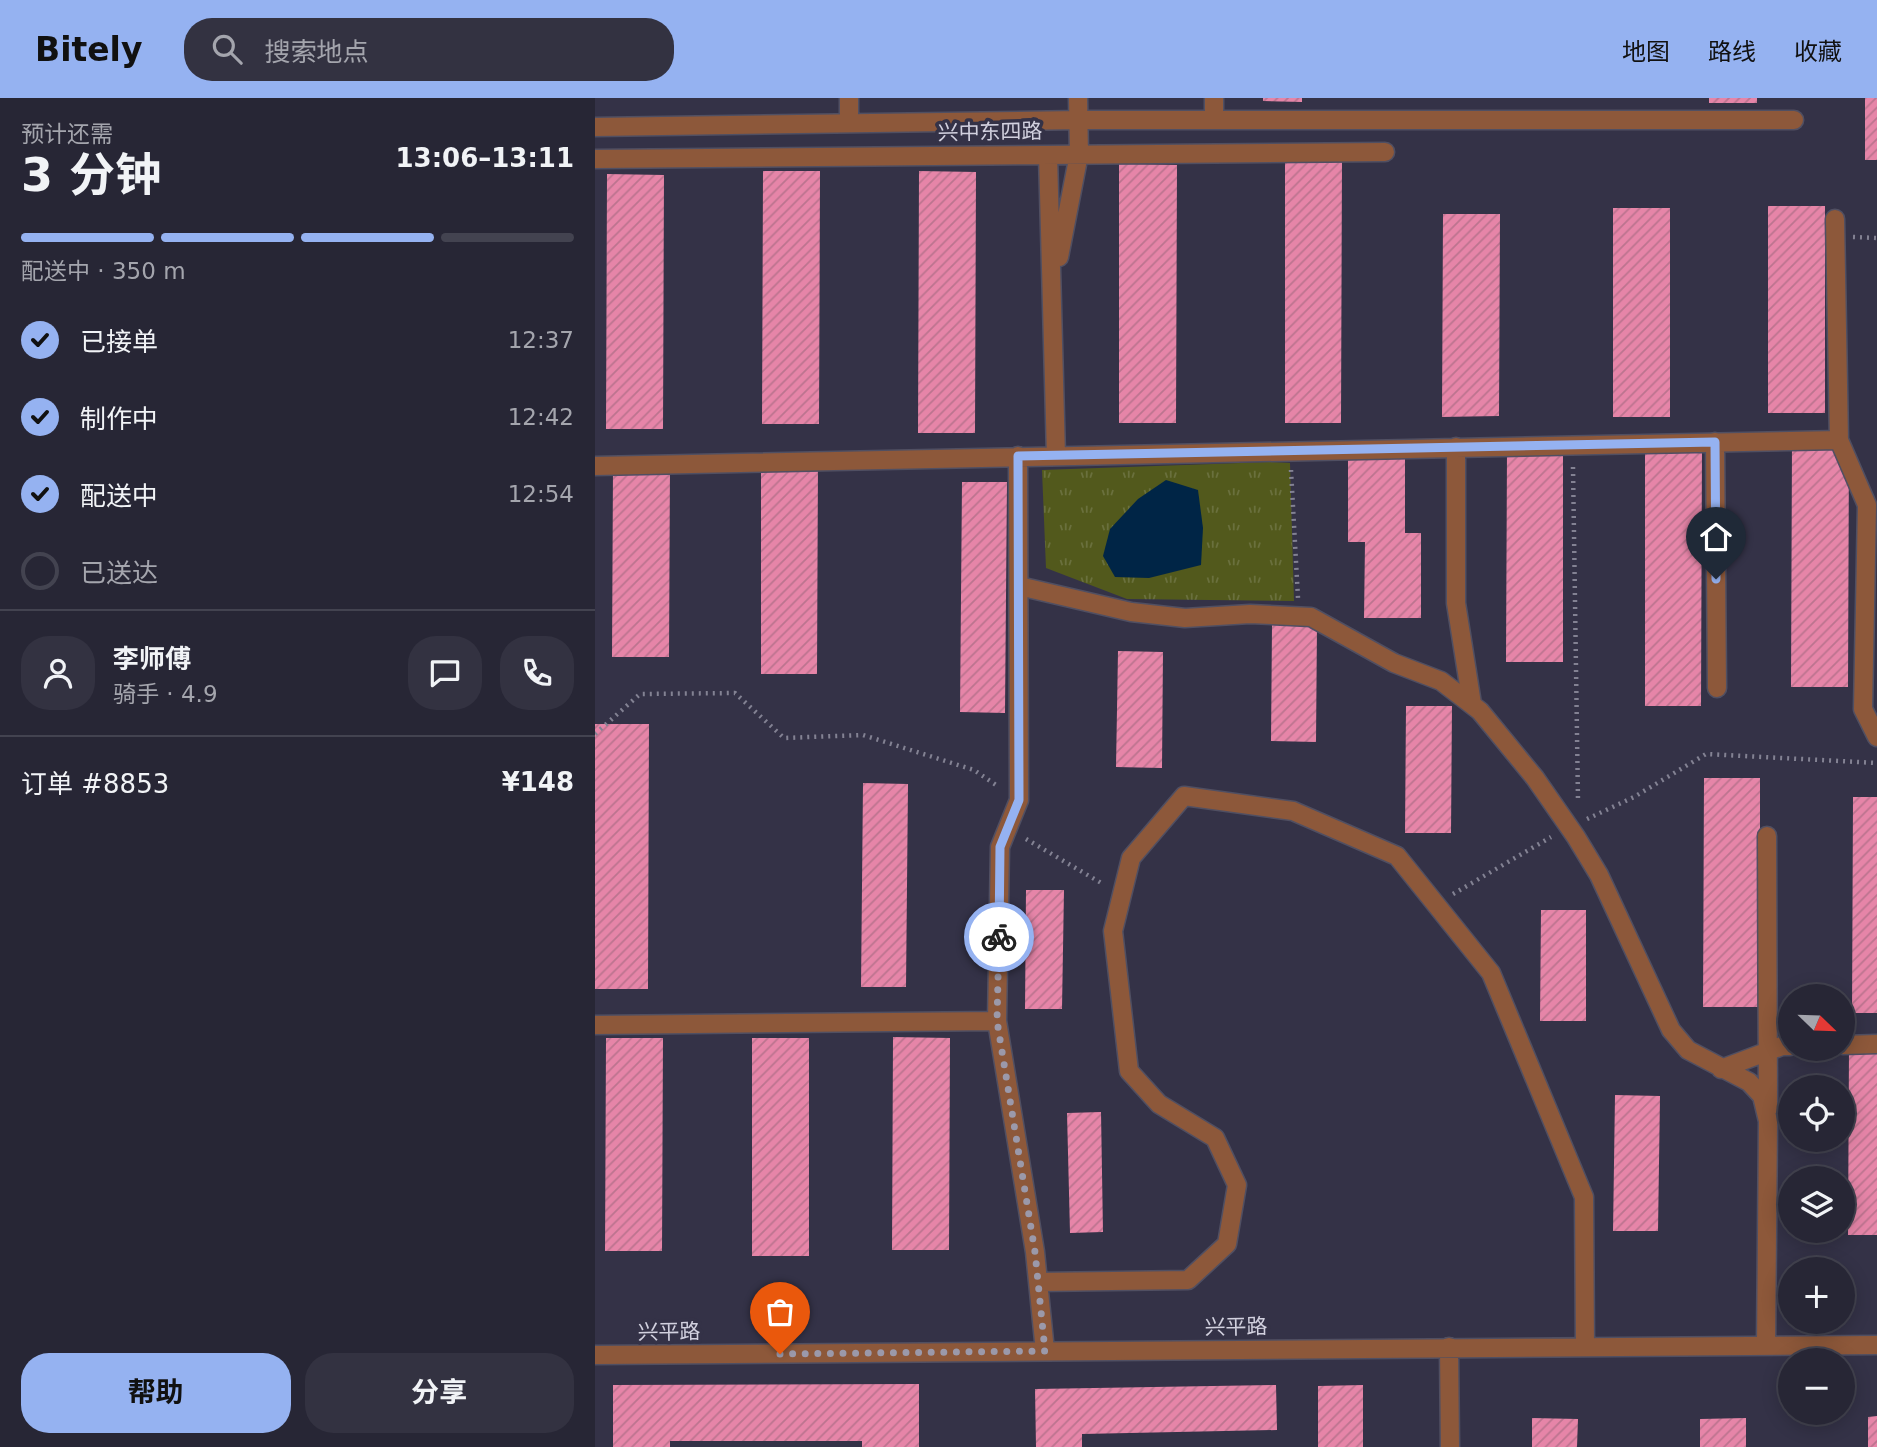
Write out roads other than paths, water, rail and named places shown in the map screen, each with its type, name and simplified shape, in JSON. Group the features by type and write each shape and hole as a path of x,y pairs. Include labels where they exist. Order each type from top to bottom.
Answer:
{"street":[{"path":"849,98 849,123"},
{"path":"1052,291 1079,154 1079,98"},
{"path":"1214,98 1214,120"},
{"path":"595,127 1079,120 1794,120"},
{"name":"兴中东四路","path":"595,159 1385,152"},
{"path":"1048,155 1056,456"},
{"path":"1835,219 1839,440 1867,505 1863,709 1877,737"},
{"path":"595,466 1839,440"},
{"path":"1715,442 1717,688"},
{"path":"1455,447 1456,603 1472,704"},
{"path":"1018,456 1019,800 1000,847 997,1021 1035,1252 1045,1351"},
{"path":"1019,586 1131,612 1185,618 1250,614 1311,617 1394,663 1441,681 1480,710 1574,825 1671,1030 1688,1050 1749,1082 1762,1096 1768,1121"},
{"path":"1038,1282 1188,1280 1227,1244 1237,1185 1215,1139 1159,1104 1129,1071 1113,931 1131,859 1184,796 1293,811 1397,856 1491,973 1584,1197 1585,1347"},
{"path":"1766,1346 1769,1051 1767,836"},
{"path":"595,1025 997,1021"},
{"path":"1855,1045 1877,1044"},
{"path":"1721,1069 1778,1048"},
{"name":"兴平路","path":"595,1355 1877,1345"},
{"path":"1450,1347 1450,1447"}],"water":[{"path":"1166,480 1198,490 1203,528 1201,565 1149,578 1115,577 1103,556 1110,529 1138,499"}]}
